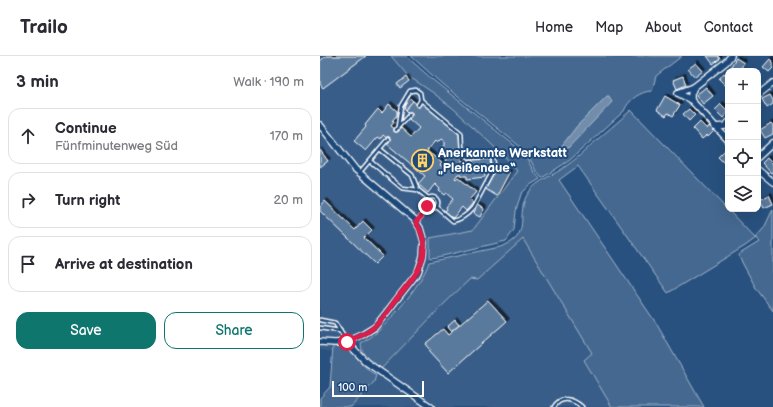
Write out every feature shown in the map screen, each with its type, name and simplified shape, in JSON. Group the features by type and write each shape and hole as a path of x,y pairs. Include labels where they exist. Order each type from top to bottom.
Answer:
{"street":[{"path":"725,137 691,100 678,93 694,87 726,62 731,56"},
{"path":"761,93 773,83"},
{"path":"691,100 691,94 694,87"},
{"path":"715,127 725,124"},
{"path":"320,126 345,158 416,222 420,228 424,242 424,256 418,272 374,327 347,342 320,342"},
{"path":"761,154 773,143"},
{"path":"761,172 773,182"},
{"path":"347,342 366,362 431,407"}],"lane":[{"path":"410,114 397,128 401,106 408,93 412,90 418,91 421,95 421,100 418,105"},
{"path":"421,100 461,133 463,152 466,156 493,157 494,169 469,213 459,220 453,221 437,207"},
{"path":"360,173 388,139"},
{"path":"380,149 412,176 418,190 428,198"},
{"path":"370,161 402,188 418,190"},
{"path":"428,198 433,196 436,198 439,202 437,207"},
{"path":"428,198 426,202 429,208"},
{"path":"416,222 429,208 433,209 437,207"},
{"path":"320,320 335,323 347,342"},
{"path":"320,328 340,331"},
{"path":"554,407 556,403 563,400 571,400 582,407"}],"shaded area":[{"path":"320,56 391,56 408,76 454,109 506,158 517,171 473,230 430,238 430,258 422,277 388,322 375,334 361,343 347,348 334,346 333,352 320,350"},
{"path":"391,56 406,56 433,80 524,153 534,172 540,179 530,185 521,194 516,211 514,230 506,241 430,258 430,238 473,230 517,171 506,158 454,109 408,76"},
{"path":"411,56 682,56 656,76 652,91 639,94 635,97 624,111 570,160 542,178 536,171 527,153 522,148 442,84"},
{"path":"607,96 609,96 612,102 568,148 562,150 560,148 577,126"},
{"path":"631,110 725,207 725,212 730,212 755,238 764,228 773,209 773,311 756,288 738,255 759,242 756,238 668,293 578,166 559,180 656,323 704,407 612,407 584,360 592,353 523,239 477,280 470,279 381,369 367,359 361,348 361,343 382,327 398,310 421,279 429,262 500,247 511,242 517,237 520,231 525,200 532,188 573,161"},
{"path":"523,239 593,353 584,360 612,407 351,407 374,382 376,375 386,363 444,304 470,279 477,280"},
{"path":"333,346 341,347 352,352 365,367 376,375 374,382 351,407 320,407 320,398 330,387"}],"building":[{"path":"326,56 366,56 323,88 320,84 320,61"},
{"path":"707,56 718,56 720,59 713,64"},
{"path":"736,58 744,63 741,68 734,68 731,66"},
{"path":"770,59 773,62 773,68 769,72 763,67"},
{"path":"696,63 703,71 695,77 688,69"},
{"path":"724,73 725,74 725,85 719,79"},
{"path":"683,76 686,85 677,89 673,80"},
{"path":"406,77 409,81 400,88 397,84"},
{"path":"706,87 713,96 703,104 696,95"},
{"path":"770,95 773,100 773,104 767,108 762,99"},
{"path":"665,96 680,105 673,116 668,113 666,116 657,110"},
{"path":"409,97 413,101 405,110 405,104"},
{"name":"Anerkannte Werkstatt „Pleißenaue“","path":"413,101 419,106 422,103 459,134 461,161 490,159 491,168 484,169 485,177 467,179 467,176 461,176 461,174 458,174 455,178 456,179 458,177 476,192 469,200 473,203 466,211 462,207 453,218 445,211 447,209 446,207 453,199 446,193 444,195 439,191 440,189 435,184 428,193 418,184 425,176 387,144 390,141 383,135 381,139 378,137 366,151 354,141 378,109 382,113 389,104 397,111 397,115 392,121 394,122 391,126 398,132 401,128 411,137 419,128 409,119 411,116 405,110","holes":["441,139 444,141 444,146 442,147 443,156 445,156 446,164 448,164 445,169 440,165 442,163 427,151 435,141 437,143"]},
{"path":"721,104 725,108 725,116 723,118 715,110"},
{"path":"689,109 695,115 689,121 683,114"},
{"path":"700,122 707,129 709,126 714,131 708,137 707,135 702,139 693,129"},
{"path":"771,123 773,125 773,134 765,138 761,129"},
{"path":"320,150 328,161 320,167"},
{"path":"725,150 724,163 718,157"},
{"path":"767,158 773,164 773,172 771,173 762,163"},
{"path":"498,167 509,173 497,196 486,188"},
{"path":"769,195 773,204 764,208 761,199"},
{"path":"325,201 355,230 363,221 372,230 364,238 383,256 375,264 320,211 320,207"},
{"path":"477,205 484,209 480,217 474,214"},
{"path":"488,300 507,321 448,373 428,351 430,350 425,344 443,329 448,335"},
{"path":"455,320 459,325 451,332 447,327"}],"place":[{"name":"Anerkannte Werkstatt „Pleißenaue“","path":"422,160"}],"route":[{"path":"347,342 374,327 418,272 424,256 424,242 420,228 416,222 429,208 427,206"}]}
